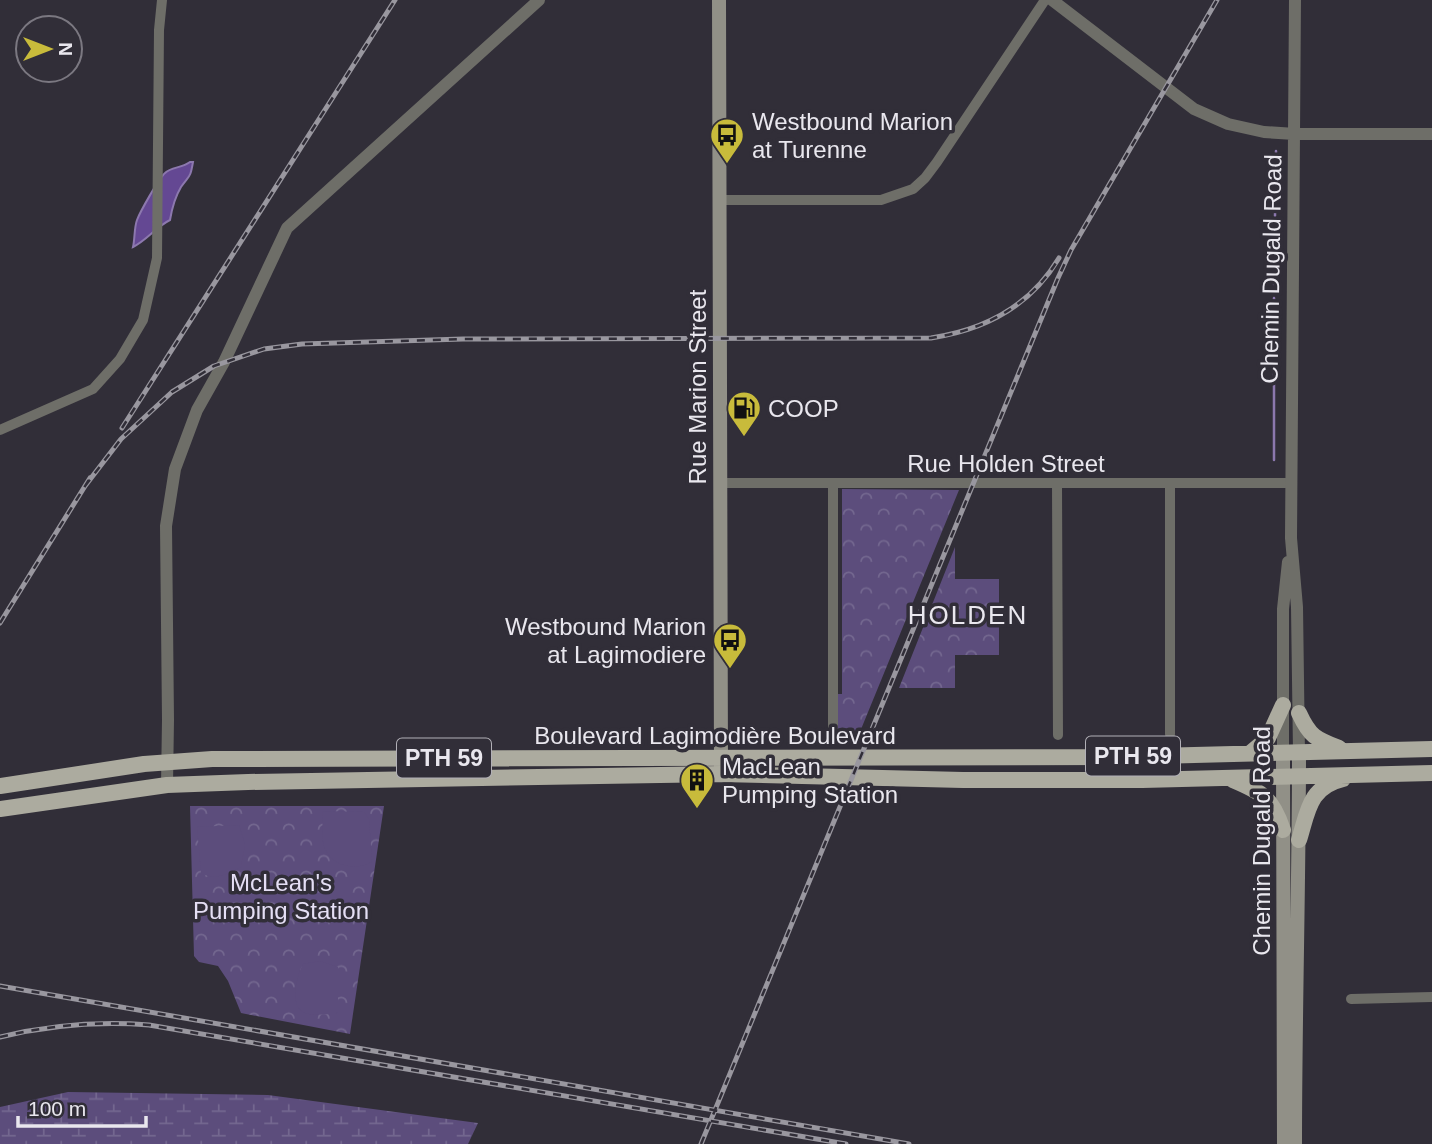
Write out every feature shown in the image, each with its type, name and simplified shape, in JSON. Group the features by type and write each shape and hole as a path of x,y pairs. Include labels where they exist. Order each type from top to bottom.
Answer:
{"main road":[{"name":"Rue Marion Street","path":"719,0 721,766"},
{"path":"1249,754 1268,738 1283,705"},
{"path":"1299,713 1314,737 1348,752"},
{"name":"Boulevard Lagimodière Boulevard","path":"0,809 167,785 721,766 1432,749"},
{"name":"Chemin Dugald Road","path":"1291,753 1291,776 1299,840 1295,1144"},
{"name":"Boulevard Lagimodière Boulevard","path":"0,786 167,761 246,758 721,766 976,780 1432,773"},
{"path":"1299,840 1308,808 1318,791 1335,780 1359,775"},
{"name":"Chemin Dugald Road","path":"1284,1144 1283,830 1291,776"},
{"path":"1228,778 1256,790 1269,800 1283,830"}],"street":[{"path":"0,430 93,389 120,359 143,320 157,258 159,30 162,0"},
{"path":"167,785 166,526 174,469 197,410 224,362 287,228 539,0"},
{"path":"719,200 872,201 890,199 913,189 937,162 1045,0"},
{"path":"1052,0 1194,109 1228,124 1264,132 1295,134 1432,134"},
{"name":"Chemin Dugald Road","path":"1291,753 1283,705 1283,608 1291,538 1295,0"},
{"name":"Rue Holden Street","path":"720,483 1292,483"},
{"path":"1170,483 1170,734"},
{"path":"1057,484 1058,734"},
{"path":"833,730 834,485"},
{"name":"Chemin Dugald Road","path":"1291,538 1297,607 1299,713 1291,753"},
{"path":"1351,999 1432,998"}],"green space":[{"path":"842,489 959,490 857,739 828,739 828,694 842,694"},
{"path":"955,547 955,579 999,579 999,655 955,655 955,688 899,688"},
{"name":"McLean's Pumping Station","path":"190,806 384,806 350,1034 241,1013 228,981 218,966 199,962 194,956"},
{"path":"323,811 364,812 369,819 372,862 351,866 332,859 323,842"},
{"path":"239,825 245,844 241,867 216,876 201,873 197,827"},
{"path":"320,961 338,967 338,1012 335,1014 305,1013 300,1009 295,997 298,975 303,964"},
{"path":"68,1092 268,1095 478,1123 468,1144 0,1144 0,1107"}],"shaded area":[{"path":"193,162 190,174 177,195 170,220 133,247 137,220 162,176 167,171"}],"waterway":[{"path":"1275,216 1276,151"},
{"path":"1274,284 1275,230"},
{"path":"1274,298 1274,460"}],"railway":[{"path":"122,428 395,0"},
{"path":"701,1144 1058,278 1071,250 1217,0"},
{"path":"85,486 121,439 172,392 214,366 264,349 302,344 463,339 931,338 970,329 1005,313 1035,289 1059,258"},
{"path":"0,623 90,478"},
{"path":"0,986 909,1144"},
{"path":"0,1037 74,1025 149,1025 846,1144"}],"place":[{"name":"Westbound Marion at Turenne","path":"727,165"},
{"name":"COOP","path":"744,438"},
{"name":"Westbound Marion at Lagimodiere","path":"730,670"},
{"name":"MacLean Pumping Station","path":"697,810"}],"district":[{"name":"HOLDEN","path":"968,615"}]}
